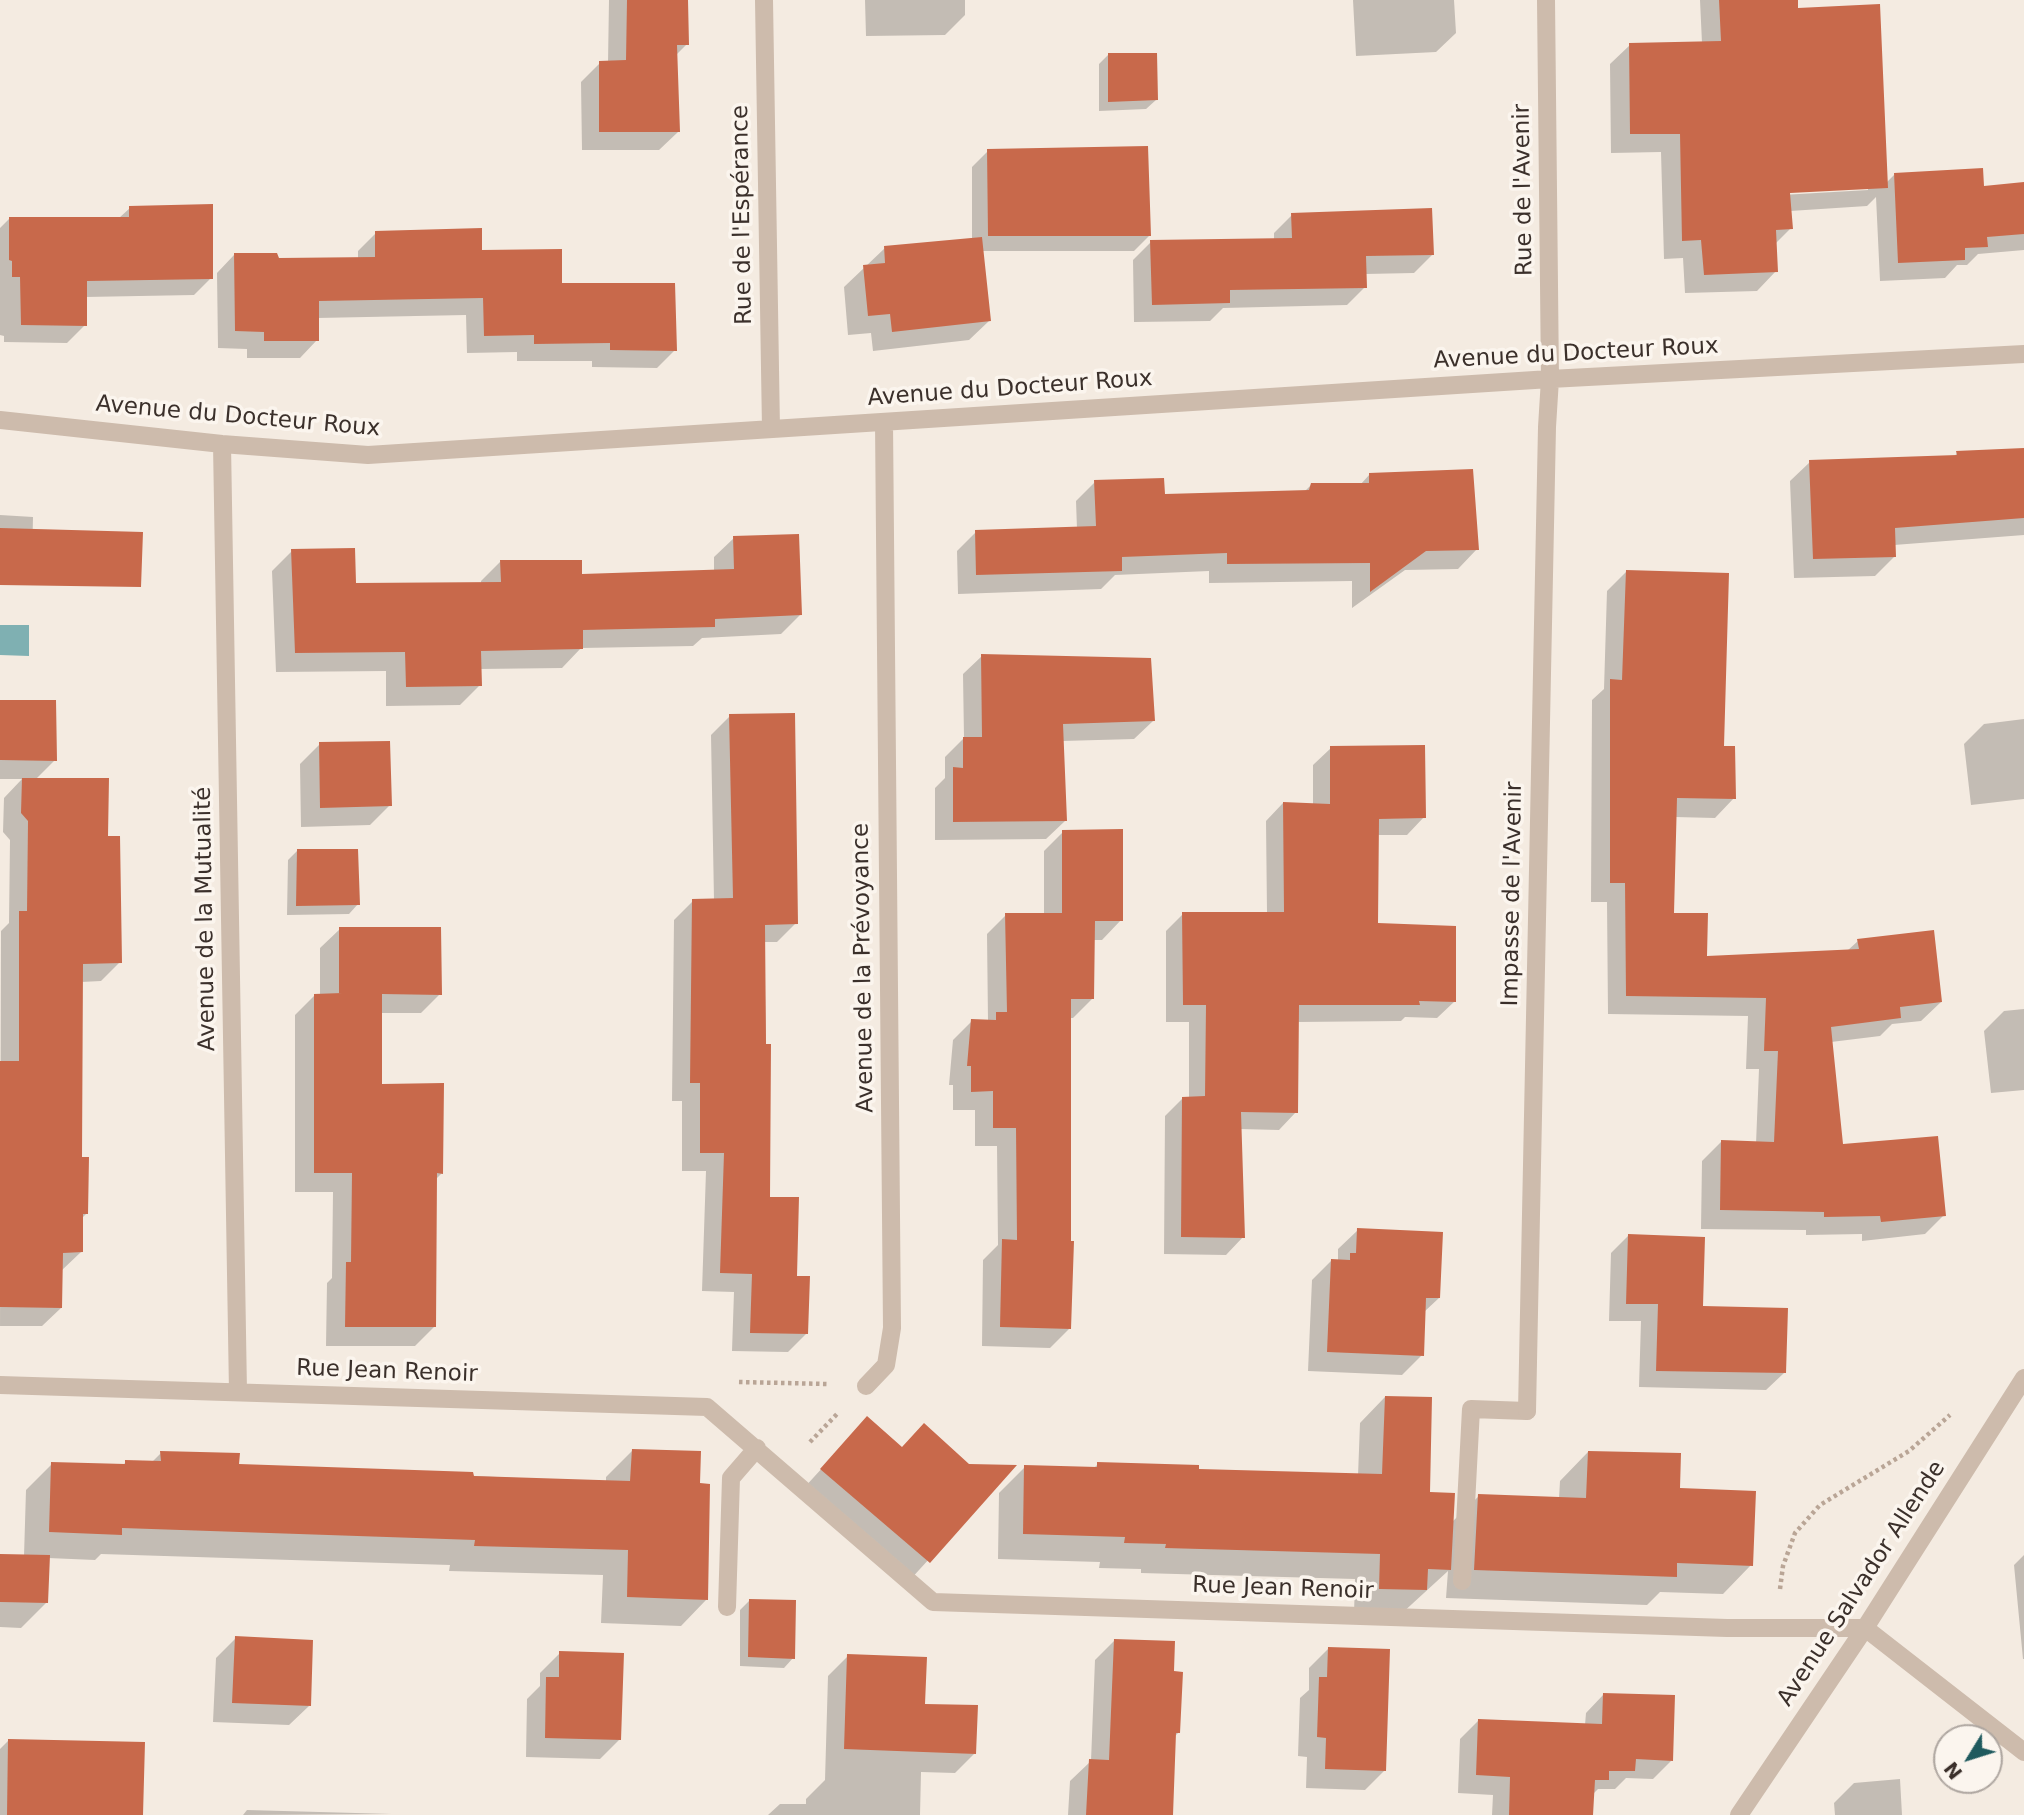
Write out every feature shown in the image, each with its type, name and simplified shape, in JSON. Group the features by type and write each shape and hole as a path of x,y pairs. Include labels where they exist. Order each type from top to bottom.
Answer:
{"street":[{"name":"Rue de l'Espérance","path":"764,0 771,429"},
{"name":"Rue de l'Avenir","path":"1546,0 1550,379"},
{"name":"Avenue du Docteur Roux","path":"0,420 222,444 368,455 1550,379 2024,354"},
{"name":"Impasse de l'Avenir","path":"1462,1581 1471,1409 1527,1411 1546,454 1550,379"},
{"name":"Avenue de la Prévoyance","path":"866,1386 886,1365 892,1328 884,422"},
{"name":"Avenue de la Mutualité","path":"222,444 238,1392"},
{"name":"Avenue Salvador Allende","path":"1739,1815 1866,1628 2024,1378"},
{"name":"Rue Jean Renoir","path":"0,1385 707,1407 933,1602 1775,1628 1866,1628"},
{"path":"727,1606 731,1478 757,1448"},
{"path":"1866,1628 2024,1752"}],"path":[{"path":"782,1471 866,1386"},
{"path":"1775,1628 1783,1566 1795,1533 1820,1506 1909,1451 1951,1415"}],"water":[{"path":"0,625 29,625 29,656 0,655"}],"building":[{"path":"627,0 688,0 689,45 677,45 680,132 599,132 599,61 626,60"},
{"path":"1719,0 1798,0 1798,8 1880,4 1888,188 1790,193 1793,229 1776,230 1778,272 1704,275 1701,240 1682,241 1680,134 1630,134 1629,43 1721,41"},
{"path":"1108,53 1157,53 1158,100 1108,102"},
{"path":"1148,146 1151,236 988,236 987,149"},
{"path":"1983,168 1984,186 2024,182 2024,234 1987,237 1988,247 1965,248 1965,260 1898,263 1894,173"},
{"path":"213,204 213,279 87,281 87,326 21,325 20,277 12,277 12,261 9,260 9,217 129,217 129,206"},
{"path":"1432,208 1434,255 1366,256 1367,288 1230,290 1230,303 1152,305 1150,240 1292,238 1291,213"},
{"path":"482,228 482,250 562,249 562,283 675,283 677,351 610,350 610,343 534,344 534,335 484,336 483,298 319,301 319,341 264,341 264,332 235,331 234,253 277,253 279,258 375,257 375,231"},
{"path":"982,237 991,321 892,332 890,314 868,316 863,265 885,263 884,246"},
{"path":"2024,448 2024,518 1895,528 1896,557 1813,559 1809,460 1957,455 1956,451"},
{"path":"1473,469 1479,550 1426,551 1370,592 1370,563 1227,564 1227,553 1122,557 1122,571 976,575 975,530 1096,526 1094,480 1164,478 1165,494 1309,490 1311,483 1369,483 1369,473"},
{"path":"0,528 143,532 141,587 0,585"},
{"path":"799,534 802,615 715,619 715,627 583,630 583,649 481,651 482,686 406,687 405,652 295,653 291,549 355,548 356,583 501,582 500,560 582,560 582,574 734,569 733,536"},
{"path":"1626,570 1729,573 1724,746 1735,746 1736,799 1677,798 1674,913 1708,913 1707,956 1859,949 1857,939 1934,930 1942,1002 1900,1007 1901,1018 1831,1027 1843,1144 1938,1136 1946,1216 1881,1222 1880,1216 1824,1217 1824,1212 1720,1210 1721,1140 1774,1142 1778,1051 1764,1051 1766,998 1626,996 1625,883 1610,883 1610,679 1622,680"},
{"path":"981,654 1151,658 1155,721 1063,724 1067,821 953,822 953,767 963,768 963,737 982,737"},
{"path":"0,700 56,700 57,761 0,760"},
{"path":"795,713 798,924 765,925 766,1044 771,1044 770,1197 799,1197 797,1276 810,1276 808,1334 750,1333 752,1274 720,1273 724,1153 700,1153 700,1083 690,1083 692,899 733,898 729,714"},
{"path":"390,741 392,806 320,808 319,742"},
{"path":"1425,745 1426,818 1379,819 1378,923 1456,926 1456,1002 1419,1001 1420,1005 1299,1005 1298,1113 1241,1112 1245,1238 1181,1237 1182,1097 1205,1096 1206,1005 1183,1005 1182,912 1284,912 1283,802 1330,804 1330,746"},
{"path":"22,778 109,778 108,836 120,836 122,963 83,964 82,1157 89,1157 88,1214 83,1214 83,1252 63,1253 62,1308 0,1307 0,1061 19,1061 19,911 27,911 28,821 21,813"},
{"path":"1123,829 1123,921 1095,921 1094,999 1071,999 1071,1241 1074,1241 1071,1329 1000,1327 1002,1239 1017,1240 1016,1128 993,1128 993,1091 971,1092 971,1066 967,1066 971,1019 996,1020 996,1012 1007,1012 1005,913 1062,913 1062,830"},
{"path":"297,849 358,849 360,905 296,906"},
{"path":"339,927 441,927 442,995 382,994 382,1084 444,1083 443,1174 437,1173 436,1327 345,1327 346,1262 351,1262 352,1173 314,1173 314,994 342,993 339,993"},
{"path":"1357,1228 1443,1232 1440,1298 1426,1298 1424,1356 1327,1352 1331,1259 1350,1260 1350,1253 1356,1253"},
{"path":"1628,1234 1705,1237 1703,1306 1788,1308 1786,1373 1656,1371 1658,1304 1626,1304"},
{"path":"1385,1396 1432,1397 1430,1492 1455,1493 1451,1570 1428,1569 1427,1590 1379,1589 1380,1554 1165,1548 1166,1544 1124,1543 1125,1537 1023,1534 1024,1465 1097,1467 1097,1462 1199,1465 1199,1469 1382,1474"},
{"path":"867,1416 902,1447 924,1423 969,1464 1017,1465 930,1563 820,1469"},
{"path":"632,1449 701,1451 700,1483 710,1484 708,1600 627,1597 628,1550 474,1546 475,1540 122,1528 122,1535 49,1532 51,1462 125,1464 125,1460 161,1461 160,1451 240,1453 239,1464 473,1472 474,1476 630,1481"},
{"path":"1588,1451 1681,1453 1680,1488 1756,1491 1753,1566 1677,1563 1677,1577 1474,1570 1478,1494 1586,1498"},
{"path":"0,1554 50,1555 48,1603 0,1602"},
{"path":"749,1599 796,1600 795,1659 748,1657"},
{"path":"235,1636 313,1640 311,1706 232,1703"},
{"path":"1114,1639 1175,1641 1174,1671 1183,1672 1180,1733 1176,1733 1173,1815 1086,1815 1089,1759 1109,1760"},
{"path":"1328,1647 1390,1649 1386,1771 1325,1769 1326,1738 1317,1737 1319,1677 1327,1677"},
{"path":"559,1651 624,1653 621,1740 545,1738 546,1677 559,1677"},
{"path":"847,1654 927,1657 925,1704 978,1705 976,1754 844,1749"},
{"path":"1603,1693 1675,1695 1673,1761 1636,1759 1635,1771 1609,1771 1609,1780 1595,1780 1593,1815 1509,1815 1510,1777 1476,1775 1478,1719 1602,1724"},
{"path":"8,1739 145,1742 143,1815 7,1815"}]}
